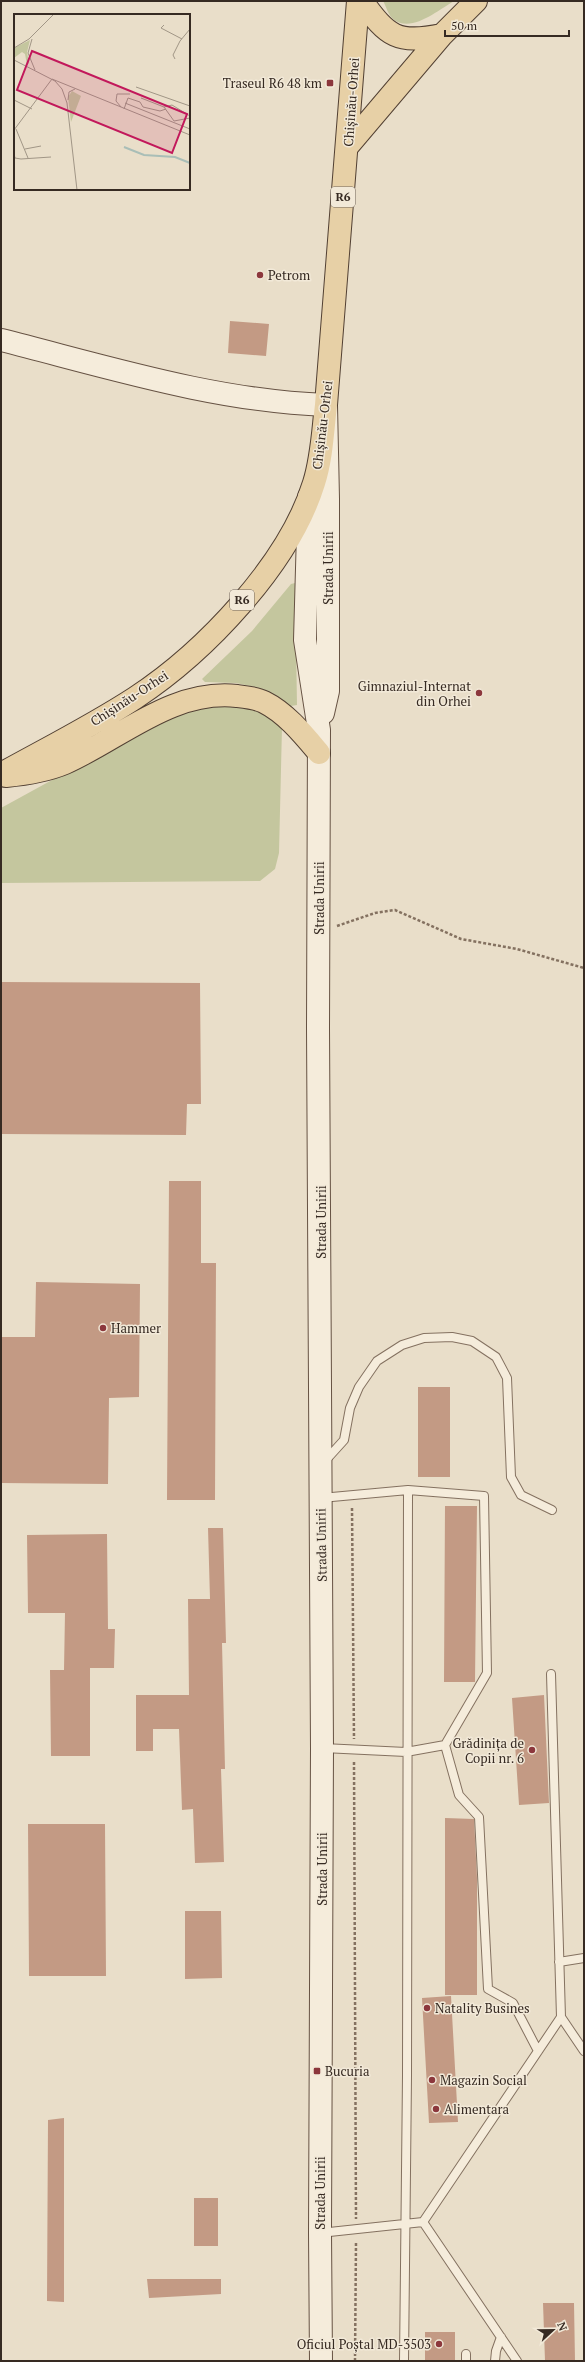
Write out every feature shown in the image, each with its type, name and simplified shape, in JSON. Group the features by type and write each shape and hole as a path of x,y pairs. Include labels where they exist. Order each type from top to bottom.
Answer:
{"main road":[{"name":"Chișinău-Orhei","path":"1,775 135,698 168,674 212,634 248,594 270,568 302,524 321,451 326,406 348,147 358,1"},
{"path":"362,1 379,25 396,36 409,39 442,35"},
{"path":"348,147 442,35 476,1"},
{"path":"1,775 36,773 65,763 181,702 227,695 263,701 298,729 319,753"}],"street":[{"path":"1,340 220,395 283,403 326,406"},
{"name":"Strada Unirii","path":"319,730 328,691 326,406"},
{"path":"302,524 316,525 321,530 328,549"},
{"name":"Strada Unirii","path":"302,524 305,640 319,730 322,1464 320,1498 322,1748 320,2233 321,2361"}],"lane":[{"path":"322,1464 344,1440 350,1408 356,1394 377,1361 402,1345 424,1338 452,1337 472,1341 496,1357 507,1378 511,1477 521,1495 552,1510"},
{"path":"320,1498 408,1490 484,1496 487,1673 445,1745 459,1795 479,1817 488,1989 513,2003 538,2051"},
{"path":"404,2361 404,2223 407,2076 406,1752 408,1490"},
{"path":"551,1674 561,2017 584,2051"},
{"path":"322,1748 354,1748 406,1752 445,1745"},
{"path":"559,1962 584,1958"},
{"path":"423,2222 561,2017"},
{"path":"320,2233 423,2222"},
{"path":"423,2222 517,2361"},
{"path":"495,2361 501,2337"}],"path":[{"path":"319,932 375,913 395,910 461,938 517,949 584,968"},
{"path":"352,1495 356,2230 355,2361"}],"green space":[{"path":"383,1 454,1 424,19 407,24 399,23 392,18"},
{"path":"295,583 297,705 291,706 260,688 236,683 205,682 202,679 252,631 291,584"},
{"path":"201,703 253,706 282,727 279,853 275,869 260,881 1,883 1,808 176,712"}],"building":[{"path":"230,321 269,324 266,356 228,353"},
{"path":"1,982 200,983 201,1104 187,1104 186,1135 1,1134"},
{"path":"169,1181 201,1181 201,1263 216,1263 215,1500 167,1500"},
{"path":"36,1282 140,1284 139,1397 109,1398 108,1484 1,1483 1,1337 35,1337"},
{"path":"418,1387 450,1387 450,1477 418,1477"},
{"path":"445,1506 477,1506 475,1682 444,1682"},
{"path":"208,1528 223,1528 226,1643 222,1643 225,1769 221,1769 224,1862 195,1863 193,1809 182,1810 179,1729 153,1729 153,1751 136,1751 136,1695 189,1695 188,1599 210,1599"},
{"path":"107,1534 108,1629 115,1629 114,1668 90,1668 90,1756 51,1756 50,1670 64,1670 65,1613 28,1613 27,1535"},
{"path":"544,1695 549,1803 519,1805 512,1698"},
{"path":"445,1818 474,1819 477,1878 477,1995 445,1995"},
{"path":"28,1824 105,1824 106,1976 29,1976"},
{"path":"185,1911 221,1911 222,1978 185,1979"},
{"path":"451,1996 458,2122 429,2123 422,1998"},
{"path":"64,2118 64,2302 47,2301 48,2120"},
{"path":"194,2198 218,2198 218,2246 194,2246"},
{"path":"147,2279 221,2279 221,2294 149,2298"},
{"path":"543,2303 574,2303 575,2361 545,2361"},
{"path":"425,2332 455,2332 455,2361 425,2361"}],"place":[{"name":"Traseul R6 48 km","path":"330,83"},
{"name":"Petrom","path":"260,275"},
{"name":"Gimnaziul-Internat din Orhei","path":"479,693"},
{"name":"Hammer","path":"103,1328"},
{"name":"Grădinița de Copii nr. 6","path":"532,1750"},
{"name":"Natality Busines","path":"427,2008"},
{"name":"Bucuria","path":"317,2071"},
{"name":"Magazin Social","path":"432,2080"},
{"name":"Alimentara","path":"436,2109"},
{"name":"Oficiul Poștal MD-3503","path":"439,2344"}]}
